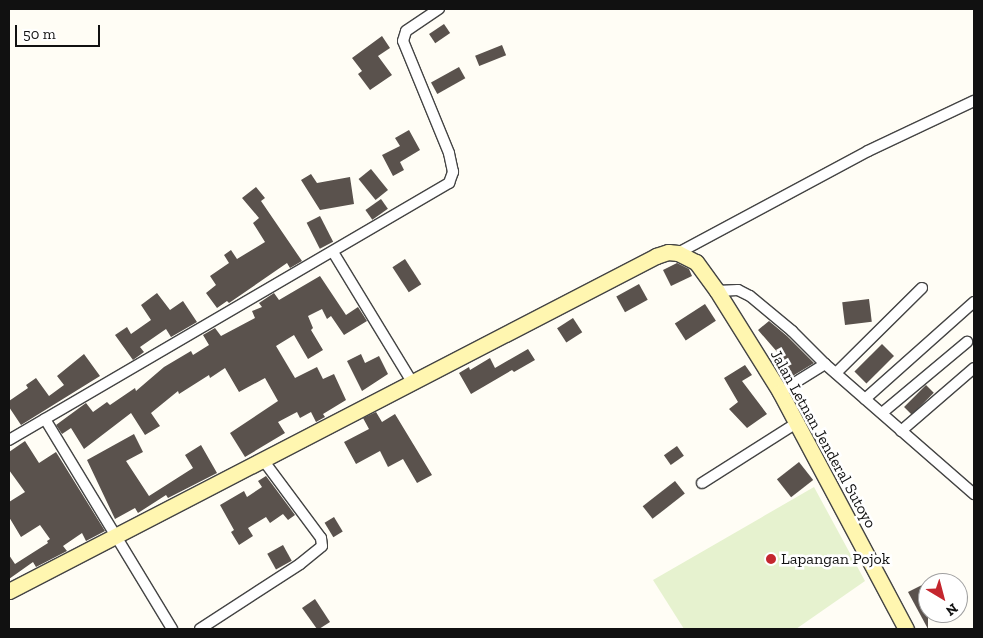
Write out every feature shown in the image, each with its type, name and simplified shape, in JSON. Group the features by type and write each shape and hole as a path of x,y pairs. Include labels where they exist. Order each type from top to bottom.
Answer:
{"street":[{"path":"9,440 333,252 452,180 449,153 403,41 406,31 439,9"},
{"path":"9,591 656,256 678,253 868,151 974,101"},
{"path":"333,252 412,382"},
{"name":"Jalan Letnan Jenderal Sutoyo","path":"678,253 688,257 702,269 780,392 794,424 901,627"},
{"path":"836,373 922,288"},
{"path":"717,291 726,289 738,290 750,296 792,331 825,364 974,494"},
{"path":"865,399 974,302"},
{"path":"882,414 968,342"},
{"path":"780,392 825,364"},
{"path":"901,430 974,368"},
{"path":"45,419 172,629"},
{"path":"702,483 794,424"},
{"path":"200,629 300,564 322,546 321,538 263,460"}],"green space":[{"name":"Lapangan Pojok","path":"814,487 865,581 796,629 684,629 653,580"}],"building":[{"path":"444,24 450,33 435,43 429,34"},
{"path":"382,36 390,48 378,56 392,75 370,90 358,74 362,71 352,58"},
{"path":"502,45 506,55 479,66 475,56"},
{"path":"459,67 465,78 437,94 431,83"},
{"path":"409,130 420,150 400,162 404,170 393,176 382,155 400,146 395,138"},
{"path":"371,169 388,190 376,200 359,179"},
{"path":"311,174 317,183 350,177 354,204 320,210 301,180"},
{"path":"256,187 265,198 261,201 302,261 290,268 287,263 229,303 227,301 217,308 206,293 216,285 210,276 229,263 224,255 231,250 237,259 265,242 253,223 259,218 242,198"},
{"path":"381,199 388,209 372,220 365,210"},
{"path":"320,216 333,242 320,249 307,223"},
{"path":"405,259 421,284 409,292 392,267"},
{"path":"677,263 689,269 692,276 671,286 663,270"},
{"path":"320,276 346,315 358,307 367,321 344,335 331,316 327,319 322,309 308,316 313,328 311,330 323,350 308,359 294,335 276,346 295,378 317,367 323,379 334,374 346,400 323,414 325,417 316,422 311,412 300,418 297,412 278,422 285,433 245,457 230,433 278,401 265,378 239,392 225,368 210,378 209,375 179,394 178,391 151,413 160,426 145,435 131,413 84,449 71,428 62,434 56,425 86,403 93,412 107,402 110,405 135,388 136,391 164,367 191,351 193,355 209,345 203,335 215,328 221,336 255,318 252,311 262,307 259,303 274,293 279,300"},
{"path":"639,284 648,300 625,312 616,297"},
{"path":"157,293 170,310 183,301 197,322 171,337 166,329 140,347 144,352 133,360 115,335 127,327 131,334 151,320 141,305"},
{"path":"869,299 872,322 845,325 842,302"},
{"path":"705,304 716,321 686,340 675,324"},
{"path":"573,318 582,332 566,343 557,328"},
{"path":"769,321 814,363 791,377 781,365 785,361 758,330"},
{"path":"882,344 894,356 866,384 854,372"},
{"path":"528,349 535,360 514,372 512,370 471,394 459,373 469,367 470,370 490,358 495,368"},
{"path":"84,354 100,376 21,425 9,407 9,401 28,388 26,385 36,378 49,396 64,385 57,376"},
{"path":"361,354 365,363 379,356 388,374 362,391 347,361"},
{"path":"745,365 752,375 742,381 767,414 747,428 729,409 738,402 724,378"},
{"path":"926,385 934,393 912,415 904,407"},
{"path":"376,412 382,422 395,414 432,475 417,483 403,459 388,467 380,451 356,464 344,442 369,429 363,418"},
{"path":"134,434 143,452 126,461 149,496 193,468 185,455 201,445 217,473 168,498 166,495 138,513 135,508 115,519 87,460"},
{"path":"25,441 39,463 56,452 105,531 86,541 82,533 63,546 67,551 36,567 33,562 9,579 9,555 15,564 48,543 47,541 50,539 40,525 21,537 9,517 9,502 25,492 9,470 9,452"},
{"path":"677,446 684,456 671,465 664,455"},
{"path":"799,462 813,480 791,497 777,479"},
{"path":"266,476 295,515 288,520 283,514 270,523 266,517 248,528 253,536 239,545 231,532 234,530 220,505 244,491 247,497 262,487 258,481"},
{"path":"675,481 685,494 653,519 643,506"},
{"path":"334,517 343,532 333,537 325,523"},
{"path":"283,545 292,561 276,569 267,554"},
{"path":"918,587 918,610 908,592"},
{"path":"315,599 330,622 319,629 317,629 302,608"}],"place":[{"name":"Lapangan Pojok","path":"771,559"}]}
